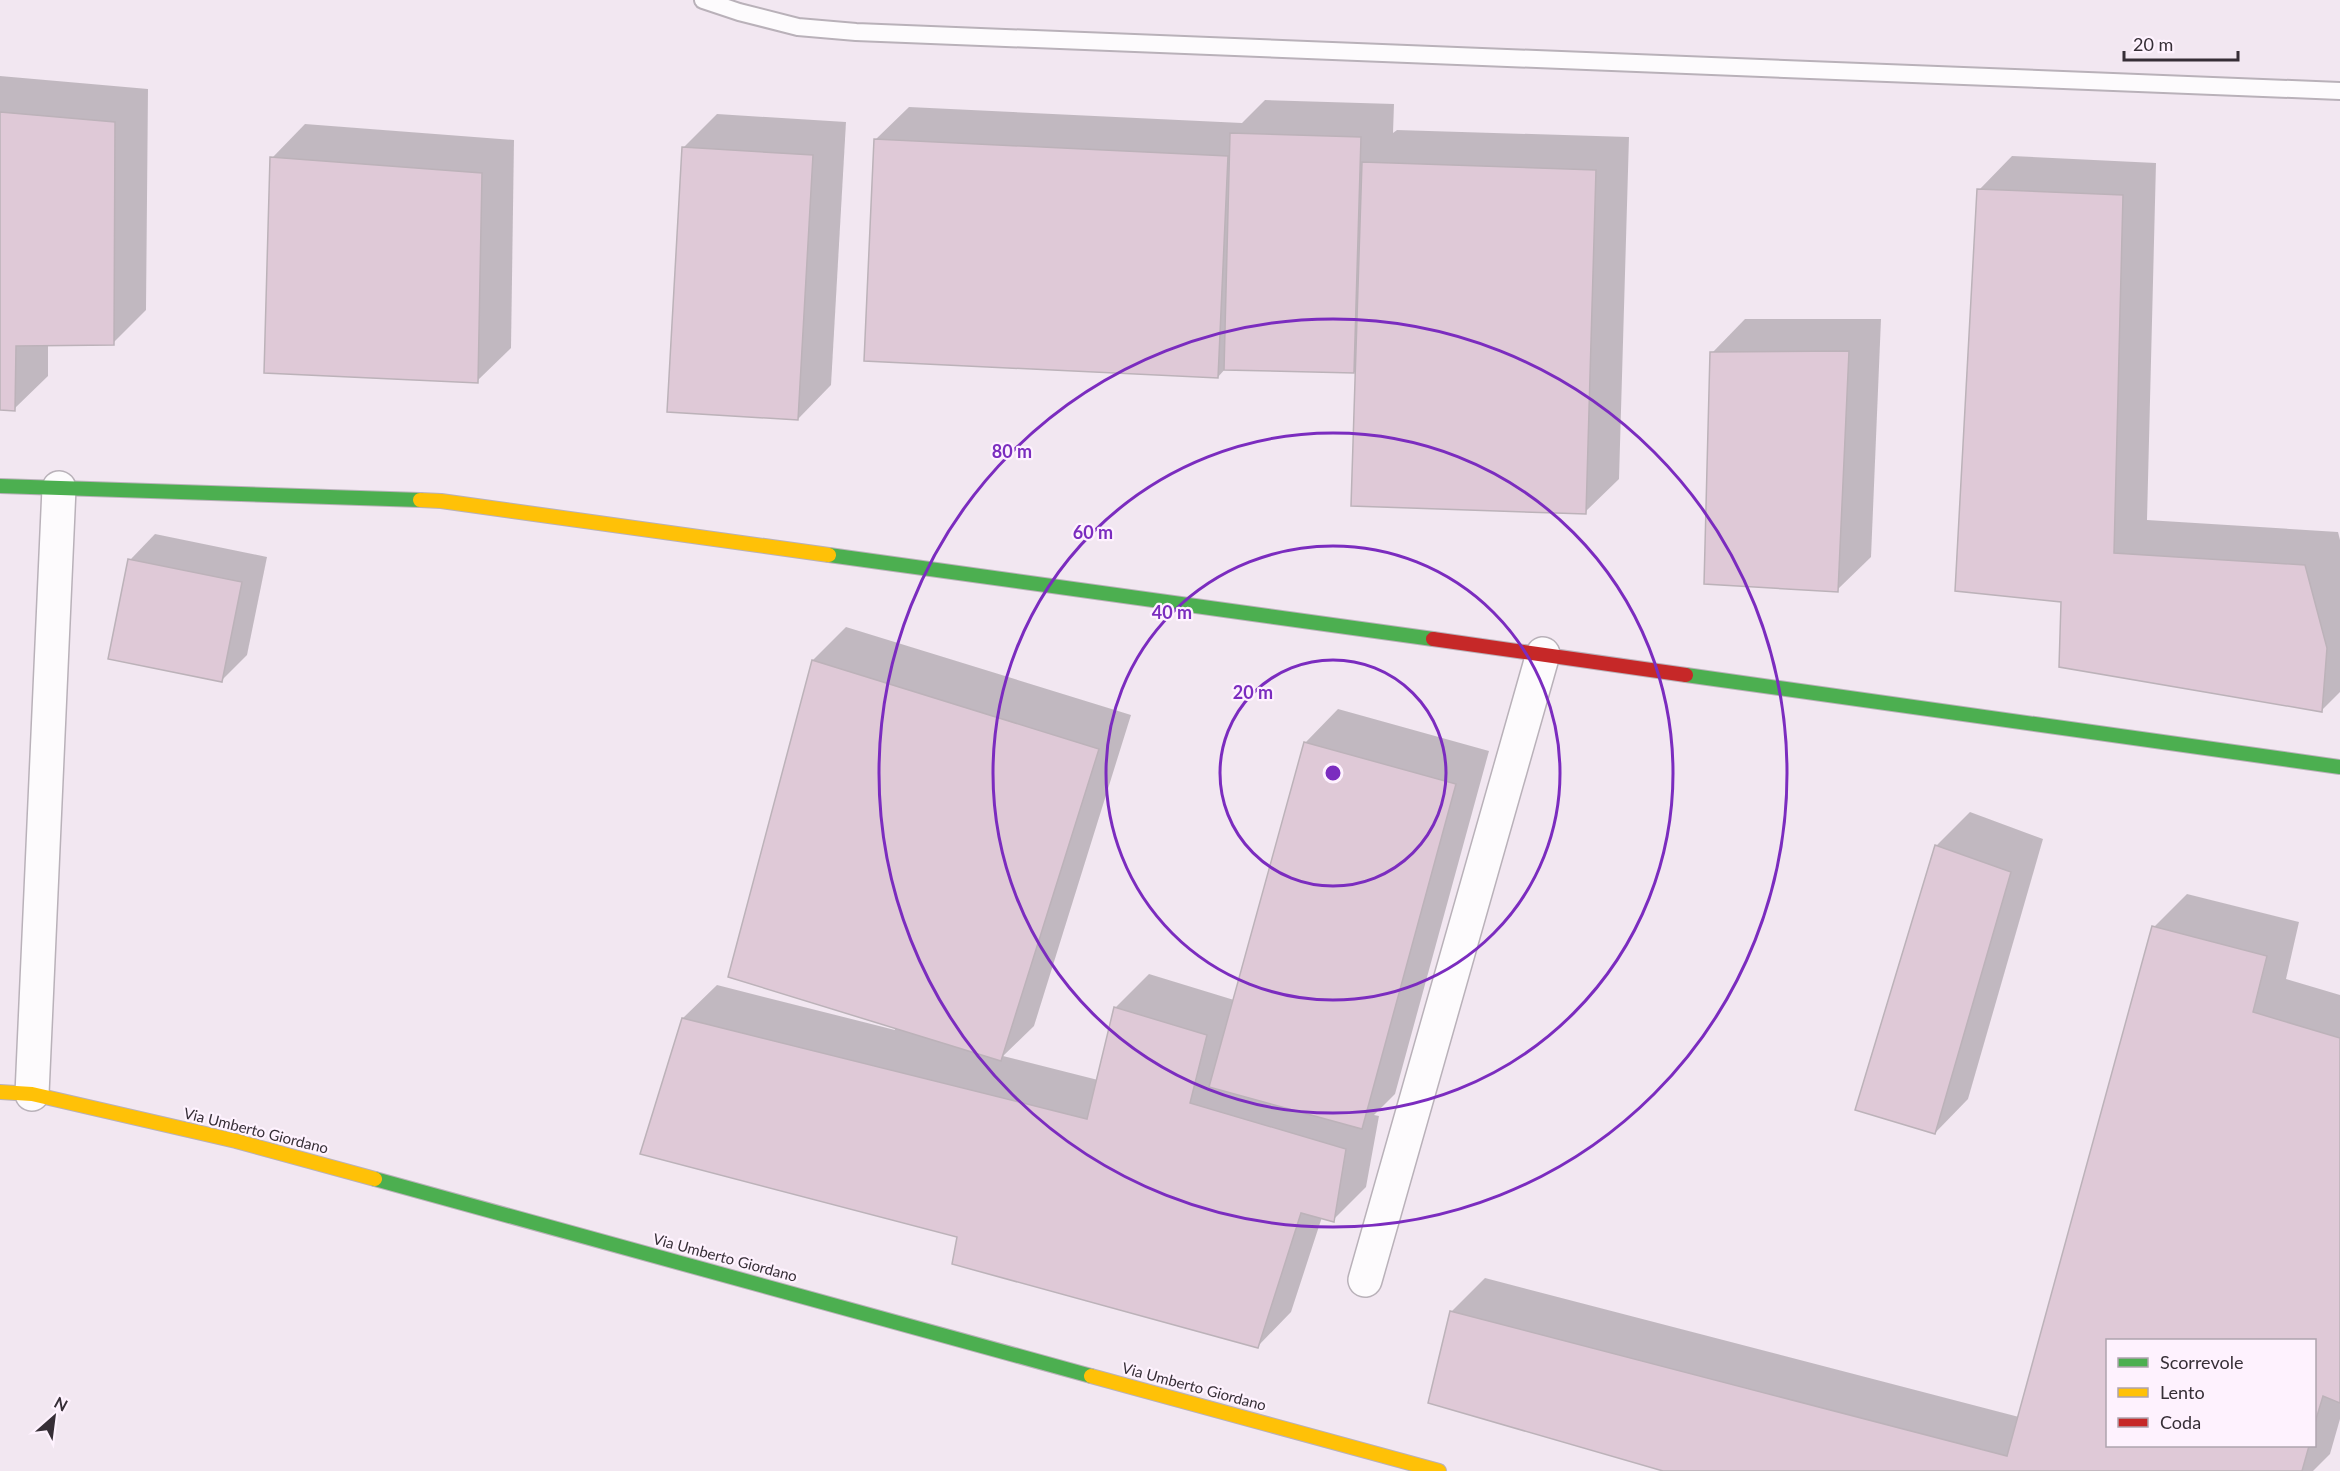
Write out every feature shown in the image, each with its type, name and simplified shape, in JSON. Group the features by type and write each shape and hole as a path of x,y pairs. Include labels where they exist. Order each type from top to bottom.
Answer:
{"street":[{"path":"0,486 441,501 2340,767"},
{"path":"32,1094 59,488"},
{"path":"1365,1280 1543,654"},
{"name":"Via Umberto Giordano","path":"0,1092 32,1094 236,1141 1439,1471"}],"lane":[{"path":"703,0 798,27 856,32 2340,92"}],"building":[{"path":"0,112 115,122 114,345 16,346 15,411 0,410"},
{"path":"1230,133 1361,137 1354,373 1224,370"},
{"path":"874,139 1228,156 1218,378 864,361"},
{"path":"682,147 813,155 798,420 667,412"},
{"path":"270,157 482,173 478,383 264,373"},
{"path":"1362,162 1596,170 1586,514 1351,506"},
{"path":"1977,189 2123,195 2114,553 2305,565 2327,648 2322,712 2059,667 2061,602 1955,591"},
{"path":"1849,351 1838,592 1704,584 1710,352"},
{"path":"128,559 242,582 222,682 108,659"},
{"path":"812,660 1099,749 1001,1061 728,977"},
{"path":"1304,742 1456,784 1362,1129 1209,1087"},
{"path":"1935,845 2011,872 1935,1134 1855,1110"},
{"path":"2152,926 2267,956 2253,1012 2340,1038 2340,1403 2323,1396 2316,1419 2316,1339 2106,1339 2106,1447 2309,1447 2302,1471 1663,1471 1428,1403 1450,1311 2007,1456"},
{"path":"1114,1007 1207,1035 1190,1103 1346,1149 1334,1222 1301,1213 1258,1348 952,1264 957,1237 640,1154 682,1018 1087,1119"}],"traffic: fast":[{"path":"0,486 420,500"},
{"path":"829,555 1433,639"},
{"path":"1686,675 2340,767"},
{"path":"375,1179 1091,1376"}],"traffic: slow":[{"path":"420,500 441,501 829,555"},
{"path":"0,1092 32,1094 236,1141 375,1179"},
{"path":"1091,1376 1439,1471"}],"traffic: jam":[{"path":"1433,639 1686,675"}]}
